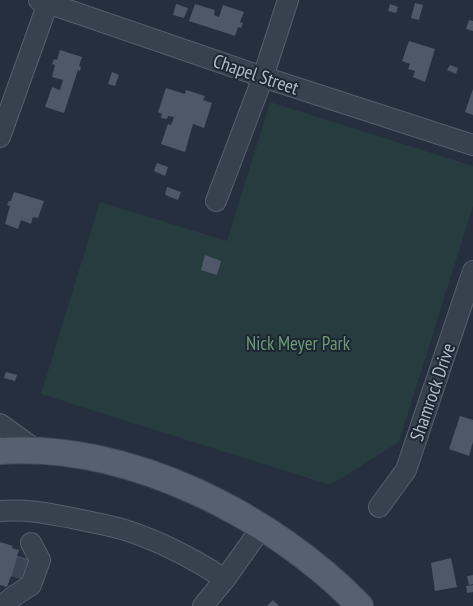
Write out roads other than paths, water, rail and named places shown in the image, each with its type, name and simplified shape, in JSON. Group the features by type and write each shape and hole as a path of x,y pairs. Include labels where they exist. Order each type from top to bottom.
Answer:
{"main road":[{"path":"0,451 36,450 95,459 153,475 208,497 262,527 320,568 360,606"}],"street":[{"path":"216,201 263,77 288,0"},
{"path":"0,137 45,1"},
{"name":"Chapel Street","path":"45,1 263,77 473,145"},
{"name":"Shamrock Drive","path":"379,507 406,470 473,271"},
{"path":"0,424 36,450"},
{"path":"0,511 39,511 124,530 161,544 194,560 225,579"},
{"path":"12,593 31,585 40,560 29,551 39,511"},
{"path":"203,606 262,527"}],"tunnel":[{"path":"21,579 27,559"}],"park label":[{"name":"Nick Meyer Park","path":"298,343"}]}
